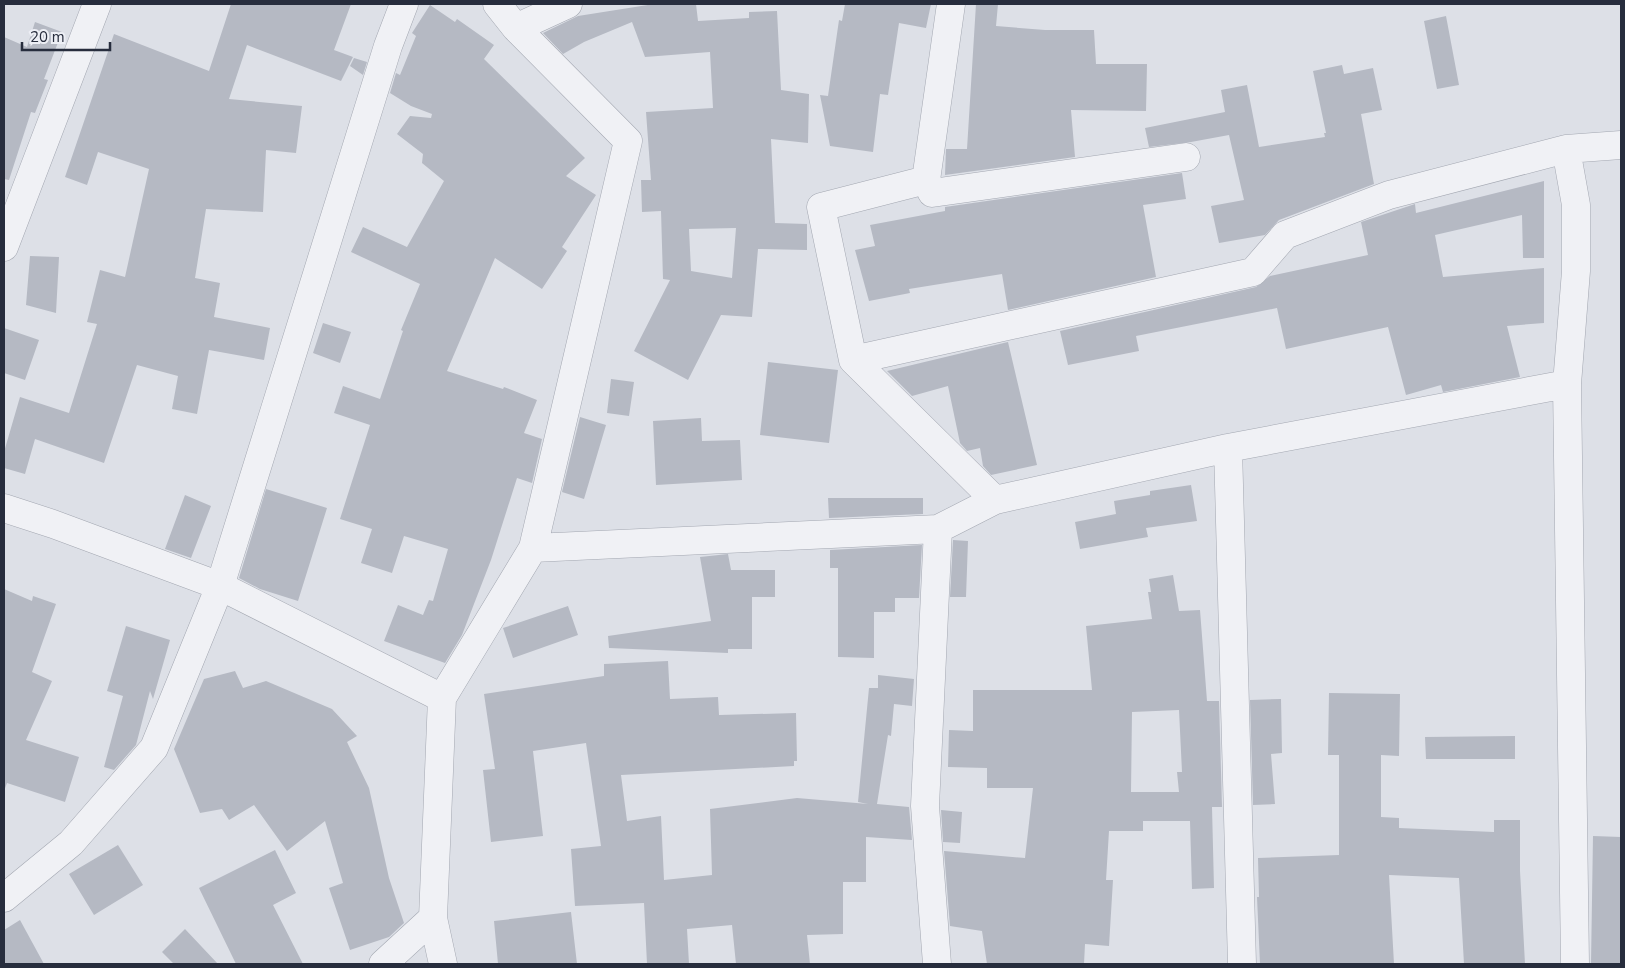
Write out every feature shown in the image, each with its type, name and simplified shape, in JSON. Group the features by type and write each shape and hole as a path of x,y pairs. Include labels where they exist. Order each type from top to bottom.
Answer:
{"street":[{"path":"4,248 97,4"},
{"path":"4,898 71,843 154,748 220,586 385,56 404,4"},
{"path":"442,964 433,918 442,698 533,548 628,141 516,28 497,4"},
{"path":"516,28 568,4"},
{"path":"951,4 926,180 932,193 1186,157"},
{"path":"853,360 1253,272 1285,235 1389,195 1566,149 1621,145"},
{"path":"1566,149 1576,205 1576,262 1567,384 1575,964"},
{"path":"926,180 820,207 853,360 995,500"},
{"path":"533,548 938,529 995,500 1228,448 1567,384"},
{"path":"1228,448 1242,964"},
{"path":"4,508 220,586 442,698"},
{"path":"937,964 925,806 938,529"},
{"path":"382,964 433,918"}],"building":[{"path":"231,4 351,4 334,50 353,57 341,81 247,45 229,99 302,106 296,153 266,150 263,212 206,209 195,278 220,283 214,317 270,328 264,360 209,350 197,414 172,409 178,376 137,365 104,463 35,439 25,474 4,468 4,452 20,397 69,413 97,324 87,322 100,270 125,277 149,169 98,152 87,185 65,177 114,34 209,71"},
{"path":"654,4 696,4 698,21 749,18 749,12 777,11 781,90 809,94 808,143 771,139 775,223 807,224 807,250 758,249 752,317 721,315 688,380 634,351 670,280 663,279 661,211 642,212 641,180 651,180 646,112 713,108 710,52 645,57 632,22 584,42 563,54 543,33 578,16","holes":["736,228 732,278 691,271 689,229"]},
{"path":"845,4 931,4 926,28 899,23 888,95 880,94 873,152 830,146 820,95 828,96 839,20 842,21"},
{"path":"976,4 998,4 996,26 1045,30 1094,30 1096,64 1147,64 1146,111 1071,110 1075,157 945,175 946,149 967,149"},
{"path":"430,5 455,22 457,19 494,45 484,59 585,158 566,176 596,195 562,247 567,251 542,289 495,258 447,371 503,389 504,387 537,400 524,433 542,439 532,483 517,478 491,560 462,635 445,663 384,641 398,605 423,615 429,600 433,601 448,549 404,536 392,573 361,563 372,529 340,519 370,425 334,413 343,386 380,399 403,331 401,330 420,284 351,252 363,227 407,247 444,181 422,163 423,154 397,134 410,116 431,118 432,114 411,106 390,93 396,73 400,75 416,36 412,33"},
{"path":"1446,16 1459,85 1437,89 1424,21"},
{"path":"35,22 62,32 44,79 48,80 35,113 31,112 9,180 4,179 4,37 27,47"},
{"path":"354,58 367,62 363,75 350,66"},
{"path":"1342,65 1344,74 1373,68 1382,110 1361,114 1374,184 1279,220 1265,235 1219,243 1211,206 1244,200 1229,135 1149,147 1145,128 1225,112 1221,90 1247,85 1259,147 1325,137 1324,133 1326,133 1313,71"},
{"path":"1182,173 1186,199 1143,205 1156,277 1008,310 1002,274 909,289 910,293 869,301 855,250 875,246 870,225 945,211 945,207"},
{"path":"1544,181 1544,258 1523,258 1522,215 1435,235 1443,277 1544,268 1544,323 1507,326 1520,377 1443,392 1441,385 1406,395 1388,327 1286,349 1277,308 1136,336 1139,351 1068,365 1060,331 1256,287 1270,276 1368,255 1361,222 1415,204 1416,213"},
{"path":"30,256 59,257 56,313 26,305"},
{"path":"323,323 351,332 340,363 313,353"},
{"path":"4,328 39,340 25,380 4,373"},
{"path":"1008,342 1037,465 991,475 983,466 980,448 967,451 960,443 948,386 912,396 887,371"},
{"path":"768,362 838,370 829,443 760,435"},
{"path":"611,379 634,382 629,416 607,413"},
{"path":"580,417 606,425 584,499 562,492"},
{"path":"701,418 702,441 740,440 742,480 656,485 653,421"},
{"path":"1191,485 1197,521 1146,528 1148,537 1080,549 1075,522 1116,514 1114,501 1150,495 1150,491"},
{"path":"266,489 327,508 298,601 260,589 239,578"},
{"path":"185,495 211,506 191,558 165,549"},
{"path":"828,498 923,498 923,514 829,518"},
{"path":"953,540 968,541 966,597 950,597"},
{"path":"922,545 919,598 895,598 895,612 874,612 874,658 838,657 838,568 830,568 830,550"},
{"path":"728,554 731,570 775,570 775,597 752,597 752,649 728,649 728,653 609,648 608,636 711,621 700,557"},
{"path":"1173,575 1179,611 1200,610 1207,701 1219,701 1222,807 1212,807 1214,888 1192,889 1190,821 1143,821 1143,831 1109,831 1106,880 1113,880 1109,946 1085,944 1084,964 987,964 982,931 950,926 944,851 1025,858 1033,788 987,788 987,768 948,767 949,730 973,731 973,690 1092,690 1086,626 1152,619 1148,592 1151,592 1149,579","holes":["1179,710 1182,772 1177,772 1179,792 1131,792 1132,712"]},
{"path":"4,589 32,601 33,596 56,604 32,672 52,681 26,740 79,757 65,802 7,783 4,791"},
{"path":"568,606 578,635 513,658 503,628"},
{"path":"126,626 170,640 153,699 150,691 136,745 114,770 104,767 123,696 107,691"},
{"path":"668,661 670,699 718,697 719,715 796,713 797,761 794,761 794,766 621,775 627,821 661,816 664,880 712,875 710,809 797,798 868,804 858,802 869,688 878,688 878,675 914,679 912,706 894,704 891,736 888,735 877,804 909,807 912,840 866,837 866,882 843,882 843,934 807,935 810,964 736,964 732,925 687,929 689,964 647,964 644,903 575,906 571,849 601,846 586,743 533,751 543,836 491,842 483,770 495,769 484,694 604,676 604,664"},
{"path":"235,671 243,688 266,681 332,709 357,736 347,742 369,788 389,878 404,923 389,937 350,950 329,888 343,883 325,821 287,851 254,805 229,820 222,809 200,813 174,749 204,679"},
{"path":"1329,693 1400,694 1399,756 1381,755 1381,817 1399,818 1399,828 1494,832 1494,820 1520,820 1520,871 1525,964 1464,964 1459,878 1389,875 1394,964 1260,964 1257,897 1259,897 1258,858 1339,855 1339,755 1328,755"},
{"path":"1281,699 1282,753 1271,754 1275,804 1253,805 1250,700"},
{"path":"1515,736 1515,759 1426,759 1425,737"},
{"path":"941,810 962,812 960,843 943,842"},
{"path":"1593,836 1621,837 1621,964 1591,964"},
{"path":"118,845 143,885 94,915 69,874"},
{"path":"275,850 296,893 273,905 303,964 236,964 199,888"},
{"path":"571,912 577,964 498,964 494,921"},
{"path":"20,920 44,964 4,964 4,930"},
{"path":"185,929 218,964 174,964 162,952"}]}
